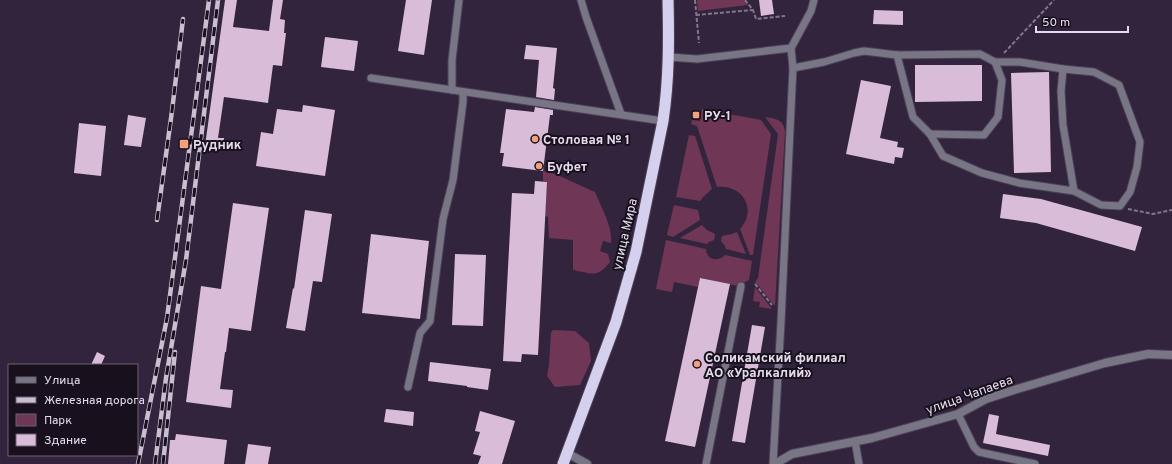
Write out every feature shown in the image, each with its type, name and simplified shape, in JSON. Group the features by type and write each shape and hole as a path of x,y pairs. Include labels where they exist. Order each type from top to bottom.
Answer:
{"highway":[{"name":"улица Мира","path":"563,464 616,322 636,252 663,121 668,83 668,0"}],"street":[{"name":"улица Чапаева","path":"774,464 792,454 872,438 958,414 986,400 1007,392 1104,364 1148,354 1172,355"},
{"path":"567,453 587,464"}],"lane":[{"path":"452,90 452,60 459,0"},
{"path":"581,0 621,114"},
{"path":"774,464 793,68 791,48 811,11 814,0"},
{"path":"669,58 697,59 791,48"},
{"path":"793,68 824,62 864,51 897,55 980,54 995,62 1020,62 1094,72 1119,85 1140,142 1137,167 1130,192 1120,206 1101,204 1074,191 1019,183 982,173 943,156 930,134 913,117 897,55"},
{"path":"930,134 984,135 998,117 1002,80 995,62"},
{"path":"1063,69 1061,92 1063,125 1074,191"},
{"path":"371,78 663,121"},
{"path":"408,387 420,333 430,321 443,219 454,173 463,102 462,92"},
{"path":"706,464 741,286"},
{"path":"958,414 974,447 979,452 1035,464"},
{"path":"855,441 859,464"}],"path":[{"path":"695,0 699,42"},
{"path":"745,0 753,10 756,19 785,16"},
{"path":"995,62 1054,0"},
{"path":"696,15 753,10"},
{"path":"1120,206 1153,214 1172,210"},
{"path":"755,284 781,317"}],"green space":[{"path":"697,0 744,0 748,5 698,11"},
{"path":"702,109 761,120 771,134 753,255 750,255 740,229 748,214 745,199 734,189 717,187 697,126 691,124 692,120 700,121"},
{"path":"765,117 779,120 783,124 785,132 775,306 755,282 758,278 778,134"},
{"path":"689,135 695,136 712,189 700,201 676,197"},
{"path":"543,171 555,174 595,192 608,224 611,237 611,243 603,241 600,251 608,254 610,262 601,271 593,274 573,270 573,240 549,238 548,217 545,216 547,182 543,181"},
{"path":"674,205 698,210 700,220 673,237 667,235"},
{"path":"702,225 707,230 715,234 714,240 707,244 680,238"},
{"path":"737,232 746,254 726,249 721,241 722,236"},
{"path":"666,240 706,249 708,256 713,259 719,259 725,255 752,261 749,280 738,286 700,278 698,287 674,282 672,292 656,289"},
{"path":"755,287 772,309 759,307 760,302 753,301"},
{"path":"553,330 575,331 589,343 591,361 580,385 555,387 547,376 551,333"}],"building":[{"path":"225,0 237,0 233,27 269,31 273,0 283,0 280,19 285,20 284,33 286,33 282,66 273,65 268,103 224,97 218,138 224,138 223,148 205,146"},
{"path":"406,0 432,0 424,55 398,51"},
{"path":"759,0 772,0 774,14 761,16"},
{"path":"874,10 903,11 903,25 873,24"},
{"path":"325,37 358,41 354,71 321,67"},
{"path":"526,45 557,48 553,88 555,89 554,100 536,97 539,60 524,59"},
{"path":"915,65 982,65 982,101 915,102"},
{"path":"1049,72 1051,172 1014,173 1011,73"},
{"path":"861,80 891,86 880,138 898,142 897,147 904,148 902,158 895,157 894,164 846,154"},
{"path":"303,105 335,110 325,176 256,166 261,132 273,134 277,109 302,112"},
{"path":"535,107 553,110 553,115 550,115 543,171 502,166 504,153 500,153 506,109 534,112"},
{"path":"128,115 146,118 141,147 124,145"},
{"path":"79,123 106,126 101,176 74,173"},
{"path":"535,181 547,182 538,355 522,354 521,362 503,361 512,193 534,194"},
{"path":"1003,194 1041,199 1142,227 1135,251 1036,223 1000,218"},
{"path":"233,203 269,208 251,331 229,328 220,389 233,390 231,408 186,402 201,286 221,289"},
{"path":"305,210 332,214 322,282 313,281 305,331 286,328 293,288 294,289"},
{"path":"371,234 429,241 420,319 362,313"},
{"path":"455,254 486,255 483,326 452,325"},
{"name":"Соликамский филиал АО «Уралкалий»","path":"700,278 730,284 695,447 665,441"},
{"path":"752,325 765,327 745,443 732,441"},
{"path":"97,352 105,356 101,364 91,364"},
{"path":"430,362 491,369 488,390 428,381"},
{"path":"386,409 414,412 413,426 384,422"},
{"path":"480,411 515,421 502,464 478,464 481,456 473,454 480,432 475,431"},
{"path":"989,414 999,416 996,434 1050,445 1048,456 983,443"},
{"path":"176,434 227,440 224,464 168,464 170,440 175,440"},
{"path":"248,444 271,447 268,464 245,464"}],"railway":[{"path":"138,464 167,318 209,0"},
{"path":"155,464 166,378 186,260 218,0"},
{"path":"157,220 183,19"},
{"path":"163,464 175,352"}],"place":[{"name":"РУ-1","path":"696,115"},
{"name":"Столовая № 1","path":"535,139"},
{"name":"Рудник","path":"184,144"},
{"name":"Буфет","path":"539,166"},
{"name":"Соликамский филиал АО «Уралкалий»","path":"697,364"}]}
